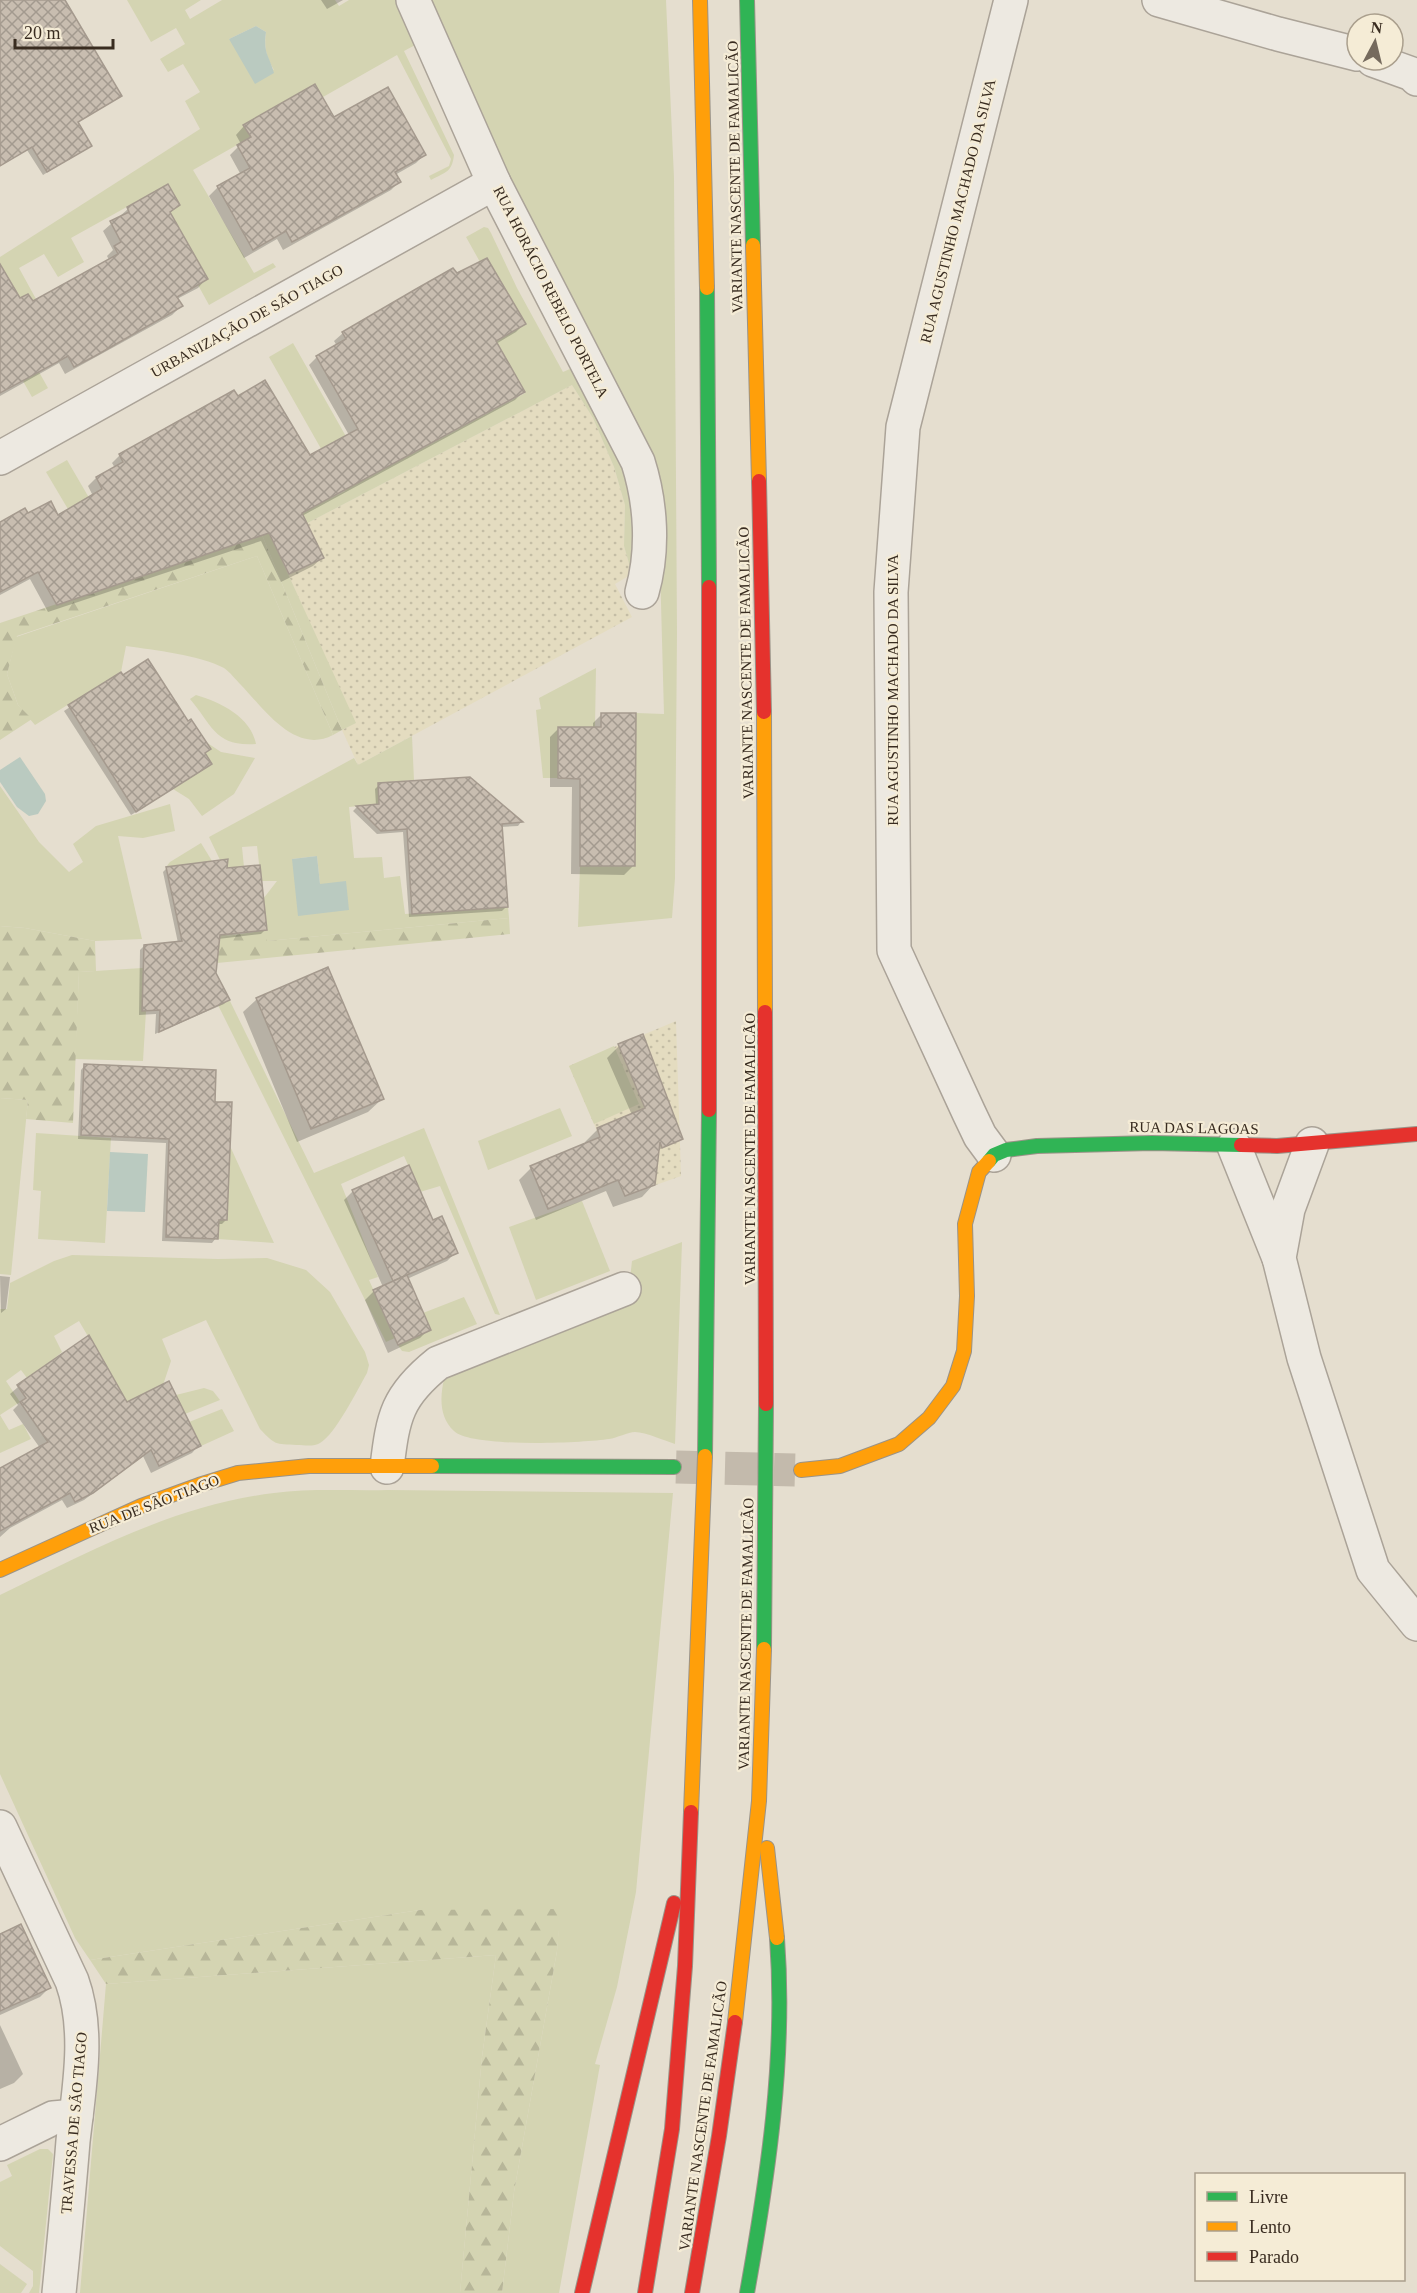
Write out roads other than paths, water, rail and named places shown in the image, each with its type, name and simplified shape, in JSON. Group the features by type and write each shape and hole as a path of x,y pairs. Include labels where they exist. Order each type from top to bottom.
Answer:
{"main road":[{"name":"VARIANTE NASCENTE DE FAMALICÃO","path":"645,2293 672,2129 685,1966 705,1491 709,1090 707,287 699,0"},
{"name":"VARIANTE NASCENTE DE FAMALICÃO","path":"692,2293 719,2136 742,1960 759,1801 763,1708 766,1450 764,703 747,0"},
{"name":"RUA DAS LAGOAS","path":"986,1163 1006,1150 1037,1146 1152,1143 1234,1146 1312,1144 1417,1134"},
{"path":"801,1470 840,1466 898,1444 929,1418 953,1386 964,1351 967,1296 965,1224 986,1163"},
{"name":"RUA DE SÃO TIAGO","path":"0,1570 113,1518 184,1490 229,1475 260,1469 309,1466 674,1467"},
{"path":"747,2293 768,2173 779,2049 779,1951 771,1869 759,1801"},
{"path":"582,2293 655,1978 692,1831"}],"street":[{"name":"RUA HORÁCIO REBELO PORTELA","path":"413,0 494,183 638,462 646,486 650,513 646,577 642,592"},
{"name":"RUA AGUSTINHO MACHADO DA SILVA","path":"986,1163 980,1136 894,950 891,592 903,427 1011,0"},
{"path":"1159,0 1345,51"},
{"name":"URBANIZAÇÃO DE SÃO TIAGO","path":"0,458 494,183"},
{"path":"1279,1258 1288,1209 1312,1144"},
{"path":"1234,1146 1279,1258 1304,1358 1373,1570 1417,1624"},
{"path":"387,1467 390,1441 403,1398 417,1379 438,1363 624,1289"},
{"name":"TRAVESSA DE SÃO TIAGO","path":"0,1827 8,1866 78,1998 82,2034 59,2293"},
{"path":"0,2144 53,2118 76,2116"}],"tunnel":[{"path":"676,1467 795,1470"}]}
